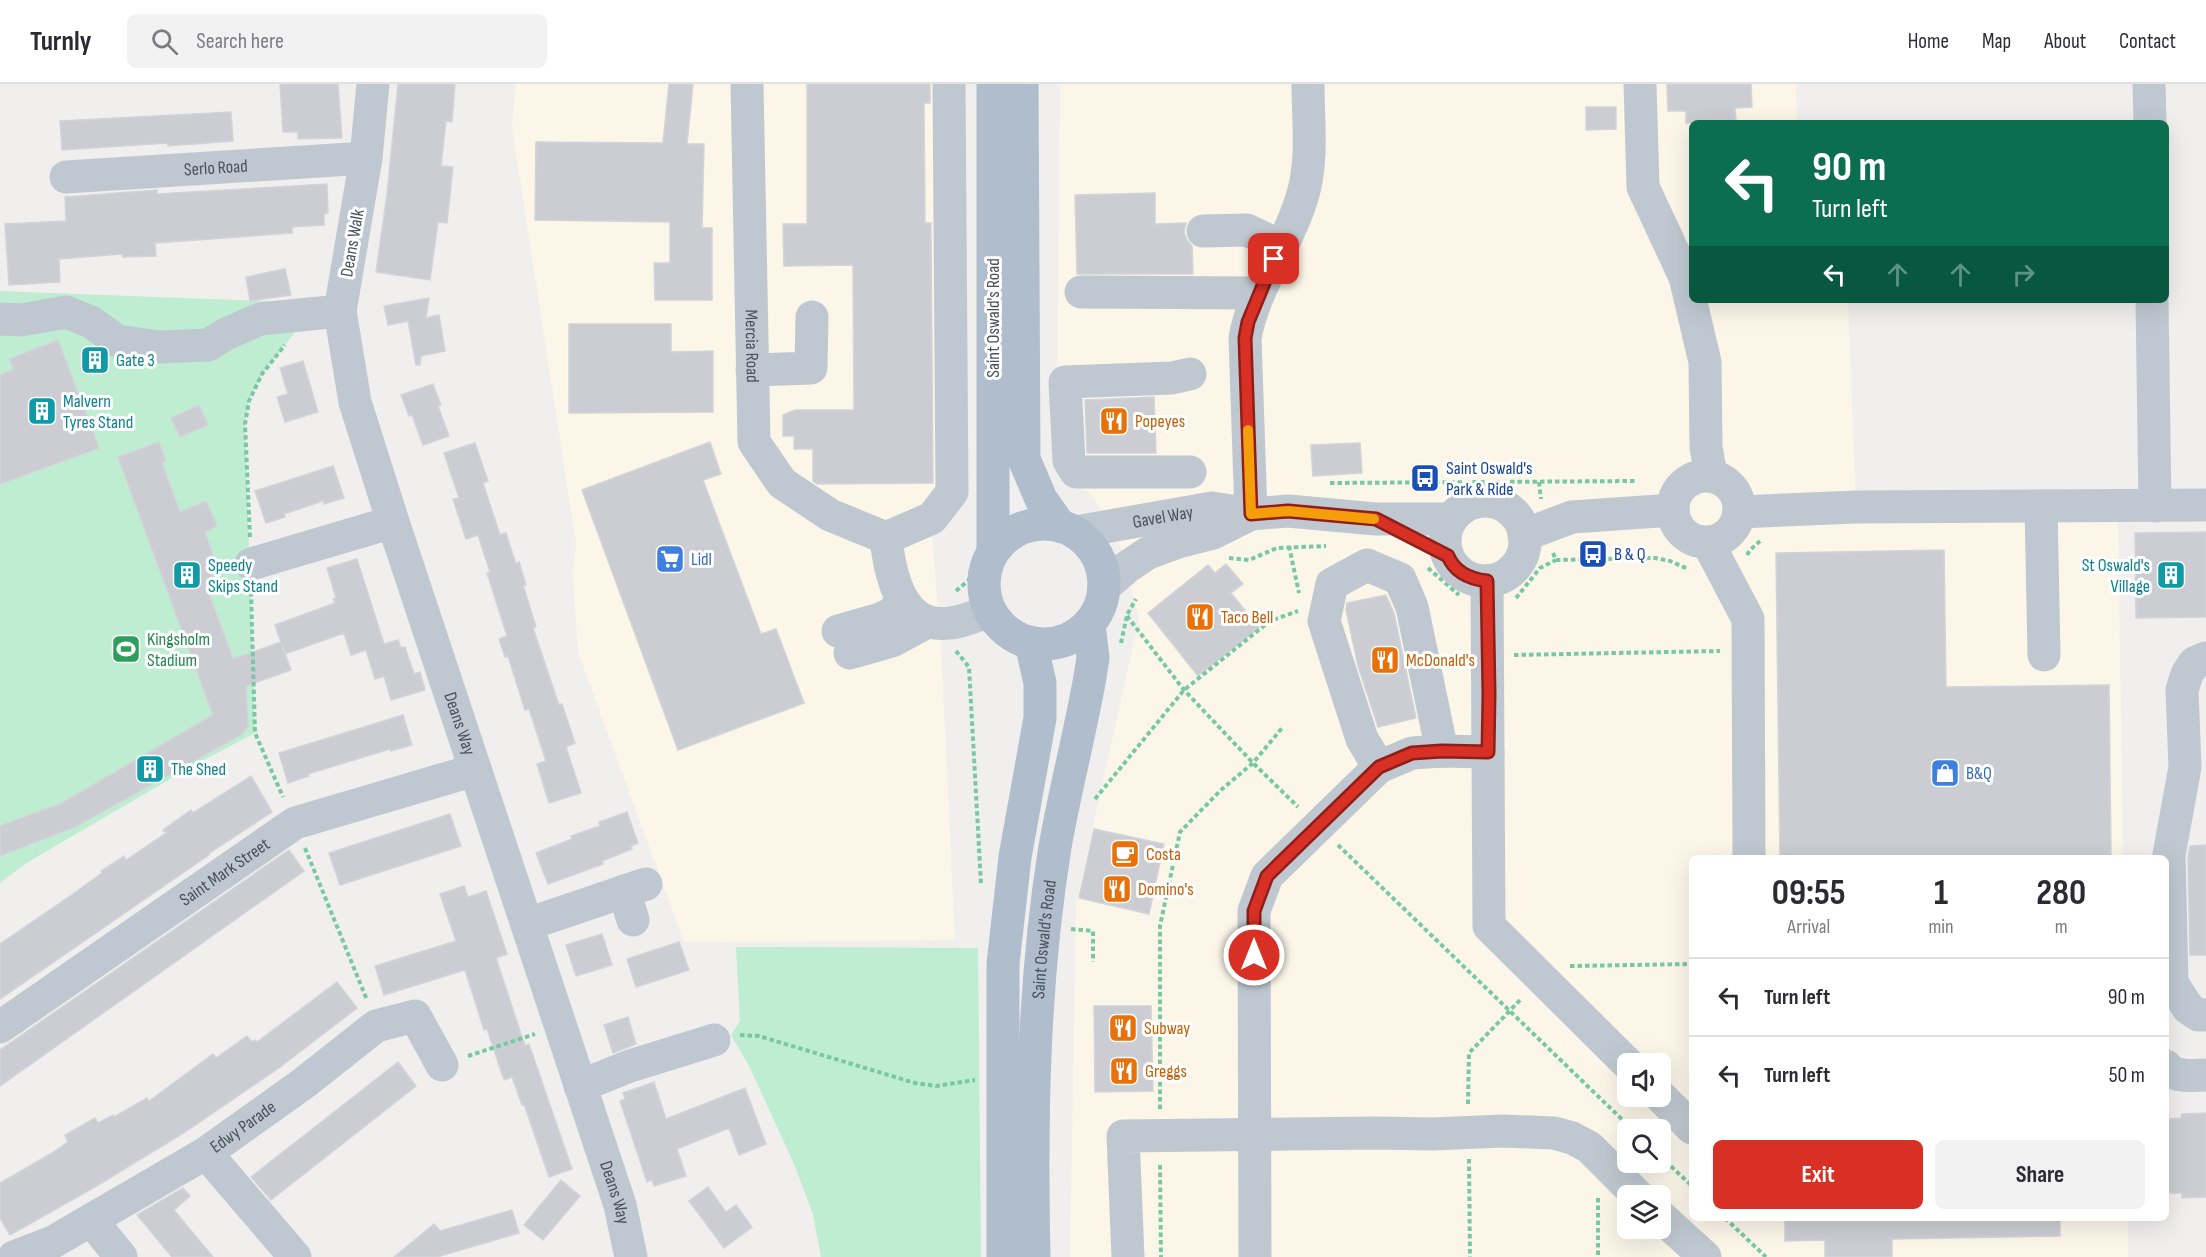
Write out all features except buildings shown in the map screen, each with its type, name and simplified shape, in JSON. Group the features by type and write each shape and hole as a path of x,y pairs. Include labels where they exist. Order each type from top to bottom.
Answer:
{"main road":[{"name":"Saint Oswald's Road","path":"993,84 993,552"},
{"name":"Saint Oswald's Road","path":"1022,84 1024,459 1041,499 1068,529"},
{"path":"1041,523 1068,529 1086,540 1099,559 1104,587 1097,612 1089,625 1067,640 1044,644 1030,643 1012,635 990,611 984,590 985,569 993,552 1005,537 1026,526 1041,523"},
{"name":"Saint Oswald's Road","path":"1034,1257 1034,1076 1039,975 1055,847 1093,658 1089,625"},
{"name":"Saint Oswald's Road","path":"1003,1257 1003,964 1015,857 1040,718 1040,683 1030,643"}],"street":[{"name":"Deans Walk","path":"355,402 340,311 366,158 373,84"},
{"name":"Mercia Road","path":"747,84 754,442 782,483 830,515 886,538"},
{"path":"927,622 912,612 902,600 890,570 886,538 932,518 952,492 949,84"},
{"path":"1251,514 1245,338 1248,322 1259,293 1303,194 1308,171 1309,150 1308,84"},
{"path":"1640,84 1643,187 1685,276 1689,293"},
{"path":"2149,84 2150,120"},
{"name":"Serlo Road","path":"66,177 366,158"},
{"path":"1203,231 1247,230 1280,246"},
{"path":"1081,292 1259,293"},
{"path":"1691,303 1705,362 1706,447 1711,476"},
{"path":"2152,303 2155,506"},
{"path":"0,319 21,320 66,312 91,322 117,341 160,347 208,345 260,319 340,311"},
{"path":"752,370 811,368 812,317"},
{"path":"1190,374 1172,378 1065,382 1069,461 1076,472 1190,472"},
{"name":"Deans Way","path":"355,402 620,1205 631,1257"},
{"path":"1711,476 1731,487 1737,497 1740,512 1737,523 1730,533 1708,543 1697,542 1686,537 1678,528 1673,510 1676,494 1683,485 1700,477 1711,476"},
{"path":"1535,531 1498,503 1474,502 1461,509 1451,519 1446,532 1445,549 1450,562 1473,580 1499,579 1511,572 1520,561 1524,548 1535,531 1572,517 1673,510"},
{"path":"2042,506 2044,655"},
{"path":"1740,512 1856,507 2206,506"},
{"name":"Gavel Way","path":"1068,529 1212,508 1251,514"},
{"path":"1104,587 1127,567 1149,553 1213,532 1251,514 1288,511 1376,519 1451,519"},
{"path":"1376,519 1448,556"},
{"path":"251,564 393,522"},
{"path":"1708,543 1748,619 1749,855"},
{"path":"1379,767 1362,739 1309,610 1391,581 1407,594 1412,607 1442,751"},
{"path":"1487,581 1489,926 1617,1053"},
{"path":"902,600 893,613 844,642 892,641 927,622 950,623 990,611"},
{"path":"2184,1011 2172,982 2169,855 2185,767 2182,690 2187,674 2194,663 2206,658"},
{"path":"1255,1257 1254,911 1267,876 1379,767 1412,753 1488,752"},
{"name":"Saint Mark Street","path":"0,1027 295,823 475,770"},
{"path":"528,924 634,898"},
{"name":"Edwy Parade","path":"14,1257 54,1242 206,1153 304,1083 376,1026 415,1016 442,1065"},
{"path":"580,1086 630,1066 714,1040"},
{"path":"2169,1070 2180,1076 2206,1075"},
{"path":"1671,1107 1689,1125"},
{"path":"1128,1257 1123,1136 1554,1133 1572,1138 1589,1147 1627,1185"},
{"path":"206,1153 295,1257"},
{"path":"91,1220 121,1257"},
{"path":"1671,1226 1705,1257"}],"path":[{"path":"302,315 296,331 262,374 249,401 245,424 255,733 345,942 376,1026"},
{"path":"1321,483 1644,481"},
{"path":"1539,482 1535,531 1556,560"},
{"path":"1726,578 1748,567 1746,559 1750,550 1767,538"},
{"path":"1088,808 1184,690 1270,621 1309,610 1289,546"},
{"path":"1514,601 1540,568 1556,560 1654,558 1670,561 1689,570"},
{"path":"1120,649 1127,615 1141,589"},
{"path":"1127,615 1184,690 1253,763 1460,960 1509,1011 1622,1119"},
{"path":"1488,655 1748,651"},
{"path":"1161,1257 1160,926 1180,832 1221,790 1253,763 1282,728"},
{"path":"1068,929 1070,918"},
{"path":"1470,1257 1469,1053 1553,966 1689,964"},
{"path":"442,1065 560,1026"},
{"path":"714,1040 731,1035 759,1036 915,1083 936,1086 984,1079"},
{"path":"1671,1166 1689,1183"},
{"path":"1728,1221 1766,1257"}],"shaded area":[{"path":"516,84 965,84 967,497 932,535 941,648 955,940 684,942 578,652 573,574 576,543 512,127"},
{"path":"1060,84 1796,84 1797,120 1689,120 1689,303 1848,303 1856,507 2118,506 2123,855 1689,855 1689,1221 2128,1221 2128,1257 1070,1257 1076,903 1139,619 1121,547 1093,497 1068,475 1057,423"}],"green space":[{"name":"Kingsholm Stadium","path":"0,291 292,302 296,331 262,374 249,401 245,424 255,733 189,768 28,862 0,883"},
{"path":"736,947 978,948 981,1257 821,1257 813,1214 794,1164 749,1066 731,1035 740,1021"}],"slow traffic":[{"path":"1248,430 1251,514 1288,511 1374,519"}],"place":[{"name":"Gate 3","path":"95,360"},
{"name":"Malvern Tyres Stand","path":"42,411"},
{"name":"Popeyes","path":"1114,421"},
{"name":"Saint Oswald's Park & Ride","path":"1425,478"},
{"name":"B & Q","path":"1593,554"},
{"name":"Lidl","path":"670,559"},
{"name":"Speedy Skips Stand","path":"187,575"},
{"name":"St Oswald's Village","path":"2171,575"},
{"name":"Taco Bell","path":"1200,617"},
{"name":"Kingsholm Stadium","path":"126,649"},
{"name":"McDonald's","path":"1385,660"},
{"name":"The Shed","path":"150,769"},
{"name":"B&Q","path":"1945,773"},
{"name":"Costa","path":"1125,854"},
{"name":"Domino's","path":"1117,889"},
{"name":"Subway","path":"1123,1028"},
{"name":"Greggs","path":"1124,1071"}],"route":[{"path":"1254,955 1254,911 1267,876 1379,767 1412,753 1488,752 1487,581 1473,580 1460,572 1450,562 1448,556 1376,519 1288,511 1251,514 1245,338 1248,322 1274,259"}]}
